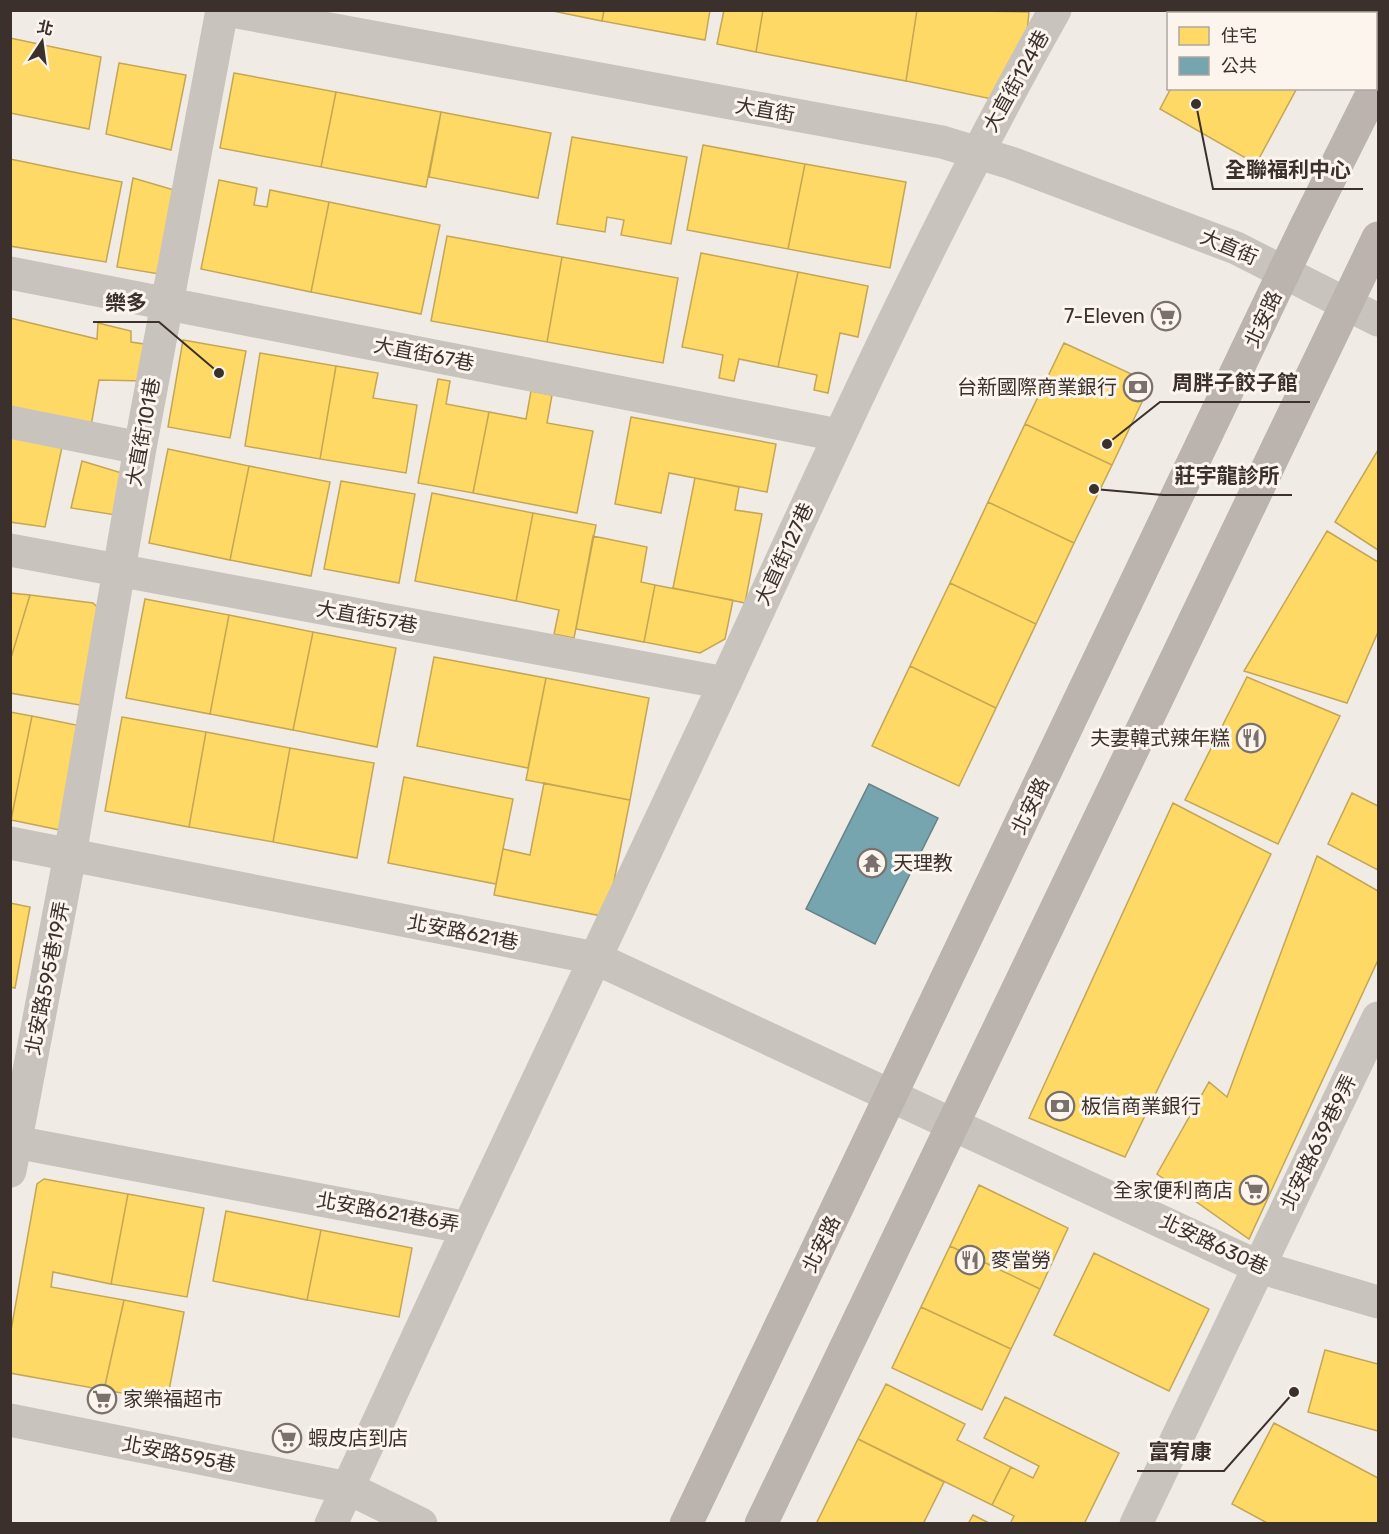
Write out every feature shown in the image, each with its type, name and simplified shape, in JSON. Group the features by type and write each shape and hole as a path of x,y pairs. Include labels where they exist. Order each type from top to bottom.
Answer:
{"main road":[{"name":"北安路","path":"686,1524 1374,90"},
{"path":"761,1524 1378,238"}],"street":[{"name":"大直街","path":"224,10 942,142 1236,248 1378,320"},
{"name":"大直街101巷","path":"70,855 166,303 224,10"},
{"name":"大直街124巷","path":"977,153 1055,10"},
{"name":"大直街127巷","path":"595,958 725,683 838,435 977,153"},
{"name":"大直街67巷","path":"10,273 838,435"},
{"path":"10,422 140,448"},
{"name":"大直街57巷","path":"10,550 725,683"},
{"name":"北安路621巷","path":"10,843 595,958 891,1095"},
{"name":"北安路595巷19弄","path":"12,1151 70,855"},
{"name":"北安路621巷6弄","path":"12,1151 468,1228 595,958"},
{"name":"北安路639巷9弄","path":"1136,1524 1378,1018"},
{"name":"北安路630巷","path":"891,1095 1259,1267 1378,1302"},
{"path":"331,1524 468,1228"},
{"name":"北安路595巷","path":"10,1420 348,1488 421,1524"}],"building: 住宅":[{"path":"548,10 604,10 602,21"},
{"path":"604,10 710,10 705,40 602,21"},
{"path":"724,10 763,10 756,52 717,44"},
{"path":"763,10 917,10 906,81 756,52"},
{"path":"917,10 1029,12 1020,105 906,81"},
{"path":"1214,10 1340,10 1339,12 1213,12"},
{"path":"10,38 101,57 89,129 10,113"},
{"path":"119,63 186,75 171,150 106,134"},
{"path":"234,73 336,92 321,167 220,148"},
{"path":"1170,90 1296,90 1256,164 1160,109"},
{"path":"336,92 441,112 426,187 321,167"},
{"path":"441,112 551,133 538,198 429,177"},
{"path":"572,137 687,157 671,244 621,235 624,220 607,217 605,232 557,224"},
{"path":"703,145 805,164 788,249 687,230"},
{"path":"10,159 122,182 106,262 10,246"},
{"path":"805,164 906,182 890,268 788,249"},
{"path":"133,178 174,190 159,274 117,267"},
{"path":"219,180 257,188 254,205 267,207 270,190 329,202 311,292 201,269"},
{"path":"329,202 440,225 421,314 311,292"},
{"path":"447,236 562,257 547,342 431,321"},
{"path":"701,253 798,272 778,367 739,359 734,381 719,378 723,355 682,347"},
{"path":"562,257 678,278 663,363 547,342"},
{"path":"798,272 868,286 858,337 840,333 828,393 814,390 817,375 778,367"},
{"path":"10,318 97,339 98,323 131,331 131,342 151,345 145,381 99,380 91,426 10,408"},
{"path":"183,340 246,351 230,438 168,427"},
{"path":"1064,343 1151,383 1112,465 1025,424"},
{"path":"260,353 336,366 320,459 245,446"},
{"path":"336,366 378,373 373,398 417,405 406,473 320,459"},
{"path":"438,379 450,381 446,404 489,412 473,493 418,483"},
{"path":"531,391 552,395 547,423 593,431 577,513 473,493 489,412 526,419"},
{"path":"631,417 776,444 767,492 669,473 661,513 615,504"},
{"path":"1025,424 1112,465 1074,543 988,502"},
{"path":"10,437 62,447 45,527 10,522"},
{"path":"168,449 249,466 230,560 149,543"},
{"path":"1378,450 1378,550 1335,522"},
{"path":"82,461 125,474 116,515 71,508"},
{"path":"249,466 330,482 311,576 230,560"},
{"path":"695,478 739,487 735,510 762,514 745,603 673,588"},
{"path":"341,481 415,494 399,583 324,569"},
{"path":"432,493 533,513 516,601 415,581"},
{"path":"988,502 1074,543 1036,624 950,583"},
{"path":"533,513 596,525 574,638 554,634 559,610 516,601"},
{"path":"1327,531 1378,562 1378,632 1347,703 1244,671"},
{"path":"593,536 647,547 641,582 655,585 644,642 576,629"},
{"path":"950,583 1036,624 996,708 910,666"},
{"path":"655,585 733,600 725,639 700,653 644,642"},
{"path":"10,593 30,595 10,661"},
{"path":"30,595 93,603 109,618 91,707 10,693 10,661"},
{"path":"145,599 229,615 210,714 126,698"},
{"path":"229,615 313,632 293,730 210,714"},
{"path":"313,632 396,648 377,747 293,730"},
{"path":"434,657 546,678 528,768 417,746"},
{"path":"910,666 996,708 959,786 872,746"},
{"path":"1247,677 1340,716 1278,844 1185,800"},
{"path":"546,678 649,698 630,800 526,780"},
{"path":"10,712 32,716 11,820 10,820"},
{"path":"32,716 81,726 60,830 11,820"},
{"path":"122,717 206,732 189,827 105,811"},
{"path":"206,732 290,748 273,842 189,827"},
{"path":"290,748 374,763 357,858 273,842"},
{"path":"404,777 513,799 496,884 388,863"},
{"path":"544,783 630,800 607,917 494,895 503,849 530,855"},
{"path":"1352,793 1378,806 1378,870 1328,844"},
{"path":"1173,803 1271,854 1125,1157 1029,1118"},
{"path":"1317,856 1378,891 1378,960 1249,1239 1157,1174 1209,1082 1227,1097"},
{"path":"10,903 30,907 15,988 10,987"},
{"path":"44,1179 128,1194 111,1284 53,1272 51,1287 124,1300 104,1390 10,1373 10,1336 37,1184"},
{"path":"979,1185 1068,1228 1040,1289 950,1246"},
{"path":"128,1194 204,1208 187,1297 111,1284"},
{"path":"226,1211 321,1230 307,1300 213,1281"},
{"path":"321,1230 412,1248 399,1317 307,1300"},
{"path":"950,1246 1040,1289 1011,1349 921,1307"},
{"path":"1094,1253 1209,1309 1169,1391 1054,1335"},
{"path":"124,1300 184,1312 167,1401 104,1390"},
{"path":"921,1307 1011,1349 982,1410 892,1368"},
{"path":"1325,1350 1378,1364 1378,1431 1308,1412"},
{"path":"886,1384 965,1424 957,1440 1011,1467 992,1505 858,1439"},
{"path":"1005,1397 1119,1453 1084,1524 1010,1524 1014,1516 992,1505 1011,1467 1033,1478 1039,1466 984,1438"},
{"path":"1274,1423 1378,1478 1378,1524 1269,1524 1232,1504"},
{"path":"858,1439 944,1482 923,1524 816,1524"},
{"path":"973,1515 991,1524 968,1524"}],"building: 公共":[{"name":"天理教","path":"869,784 938,818 875,944 806,909"}],"place":[{"name":"全聯福利中心","path":"1196,104"},
{"name":"7-Eleven","path":"1166,316"},
{"name":"樂多","path":"219,373"},
{"name":"台新國際商業銀行","path":"1138,387"},
{"name":"周胖子餃子館","path":"1107,444"},
{"name":"莊宇龍診所","path":"1094,489"},
{"name":"夫妻韓式辣年糕","path":"1251,738"},
{"name":"天理教","path":"872,863"},
{"name":"板信商業銀行","path":"1060,1106"},
{"name":"全家便利商店","path":"1254,1190"},
{"name":"麥當勞","path":"970,1260"},
{"name":"富宥康","path":"1294,1392"},
{"name":"家樂福超市","path":"102,1399"},
{"name":"蝦皮店到店","path":"287,1438"}]}
